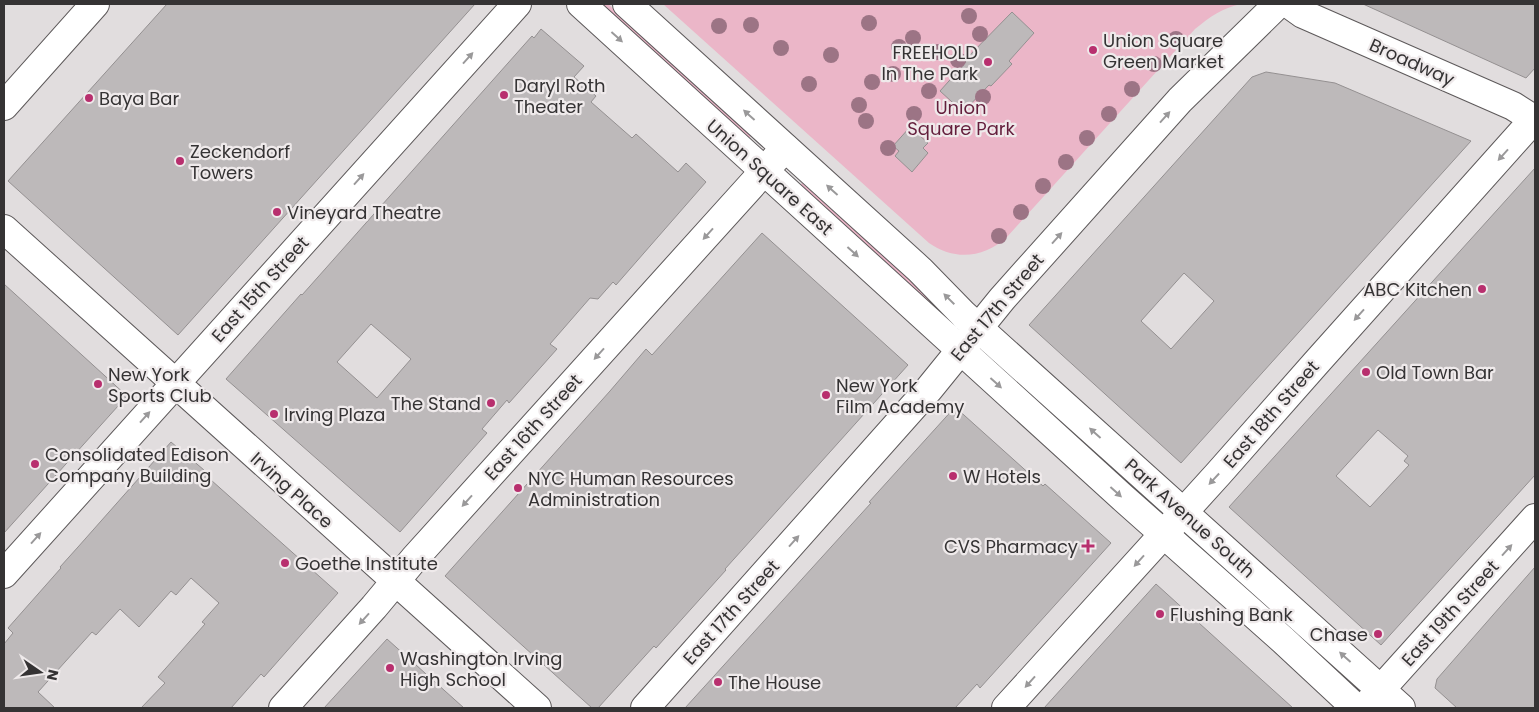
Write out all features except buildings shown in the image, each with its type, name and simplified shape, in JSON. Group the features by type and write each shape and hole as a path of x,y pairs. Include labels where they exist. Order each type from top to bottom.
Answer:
{"street":[{"path":"4,106 95,4"},
{"name":"East 15th Street","path":"4,574 517,4"},
{"name":"Union Square East","path":"581,4 960,350"},
{"name":"Union Square East","path":"627,4 920,270 978,328"},
{"name":"East 17th Street","path":"645,708 929,389 978,328 1180,100 1278,4"},
{"name":"Broadway","path":"1289,4 1303,14 1513,106 1535,119"},
{"name":"East 18th Street","path":"1006,708 1535,119"},
{"name":"East 16th Street","path":"284,708 785,148"},
{"name":"Irving Place","path":"4,230 537,708"},
{"name":"Park Avenue South","path":"978,328 1183,512 1373,699 1401,708"},
{"name":"Park Avenue South","path":"960,350 1356,708"},
{"name":"East 19th Street","path":"1373,699 1535,518"}],"green space":[{"path":"597,4 608,4 752,135 747,140"},
{"name":"Union Square Park","path":"663,4 1241,4 1216,14 1195,29 1007,237 998,244 979,253 959,255 939,249 929,243"},
{"path":"803,182 951,317 947,323 798,188"}],"place":[{"name":"Union Square Green Market","path":"1093,50"},
{"name":"FREEHOLD In The Park","path":"988,62"},
{"name":"Daryl Roth Theater","path":"504,95"},
{"name":"Baya Bar","path":"89,98"},
{"name":"Zeckendorf Towers","path":"180,161"},
{"name":"Vineyard Theatre","path":"277,212"},
{"name":"ABC Kitchen","path":"1482,289"},
{"name":"Old Town Bar","path":"1366,372"},
{"name":"New York Sports Club","path":"98,384"},
{"name":"New York Film Academy","path":"826,395"},
{"name":"The Stand","path":"491,403"},
{"name":"Irving Plaza","path":"274,414"},
{"name":"Consolidated Edison Company Building","path":"35,464"},
{"name":"W Hotels","path":"953,476"},
{"name":"NYC Human Resources Administration","path":"518,488"},
{"name":"CVS Pharmacy","path":"1088,546"},
{"name":"Goethe Institute","path":"285,563"},
{"name":"Flushing Bank","path":"1160,614"},
{"name":"Chase","path":"1378,634"},
{"name":"Washington Irving High School","path":"390,668"},
{"name":"The House","path":"718,682"}]}
